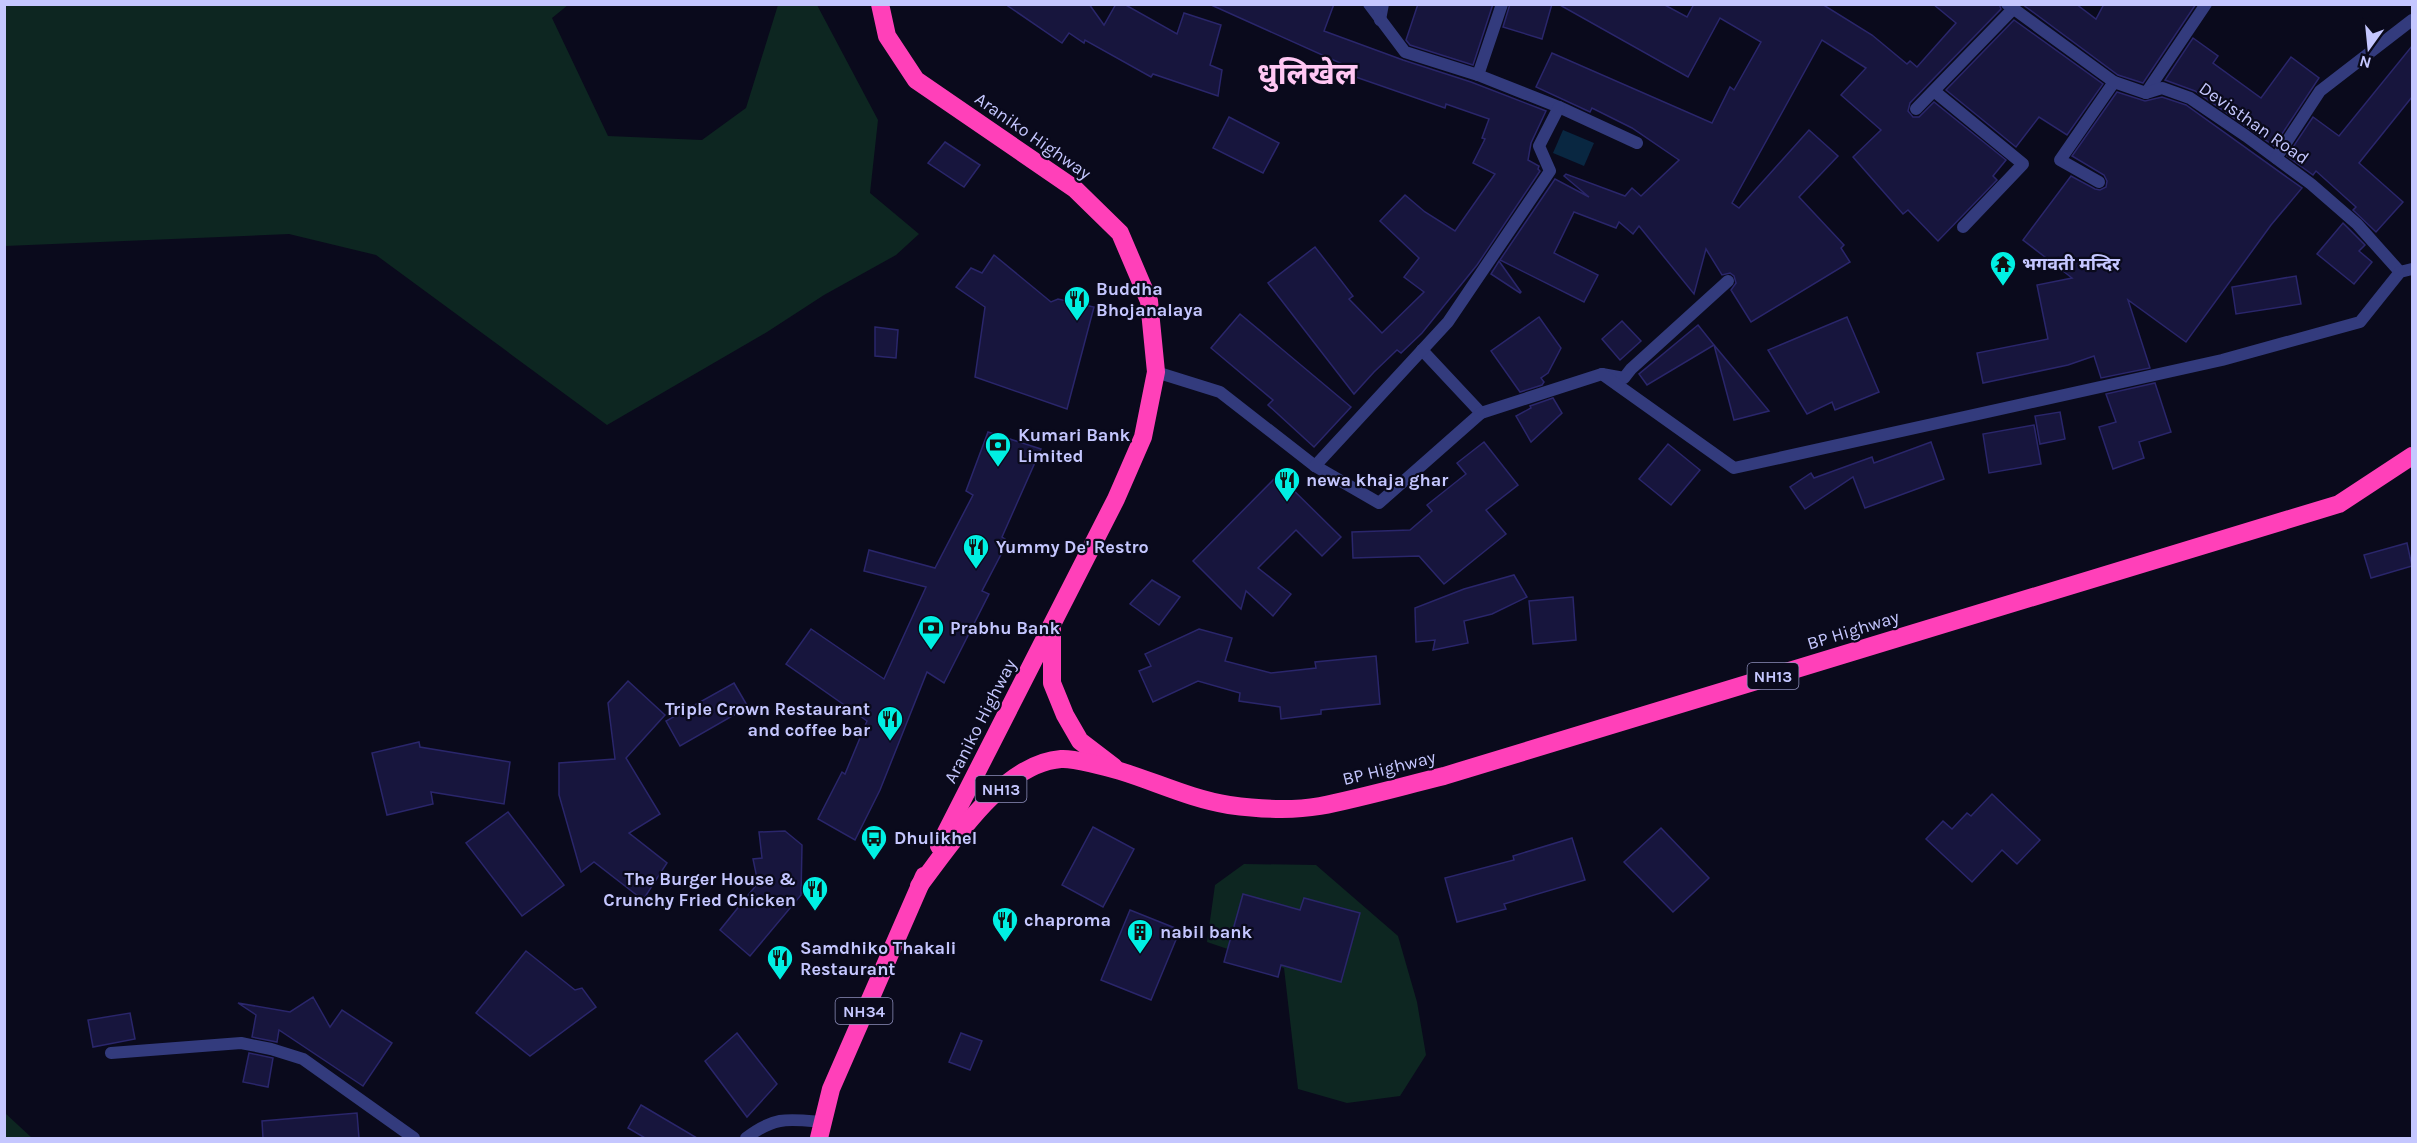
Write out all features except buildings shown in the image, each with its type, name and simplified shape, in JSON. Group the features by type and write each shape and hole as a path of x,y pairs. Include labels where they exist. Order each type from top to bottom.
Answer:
{"highway":[{"name":"Araniko Highway","path":"821,1130 831,1089 919,886 1116,499 1143,438 1156,372 1149,301 1119,233 1075,189 916,80 887,36 880,4"},
{"name":"BP Highway","path":"919,886 970,820 1015,775 1035,766 1062,759 1118,770 1186,794 1226,804 1270,809 1318,806 1433,779 2339,504 2412,456"},
{"name":"BP Highway","path":"1052,624 1052,683 1065,715 1080,741 1118,770"}],"street":[{"path":"1369,4 1405,52 1478,75 1559,107 1637,143"},
{"path":"1380,20 1383,4"},
{"path":"1478,75 1502,4"},
{"path":"2146,93 2206,4"},
{"path":"1916,109 2010,7"},
{"name":"Devisthan Road","path":"2010,7 2114,82 2146,93 2162,88 2190,98 2276,158 2357,224 2400,272"},
{"path":"2276,158 2320,91 2412,20"},
{"path":"2099,182 2060,160 2114,82"},
{"path":"1934,91 2023,164 1963,227"},
{"path":"1315,466 1448,321 1550,171 1539,146 1559,107"},
{"path":"1602,374 1734,468 2222,360 2360,322 2400,272 2412,269"},
{"path":"1156,372 1220,392 1315,466 1379,503 1481,413 1602,374 1624,378 1631,369 1728,281"},
{"path":"1422,350 1481,413"},
{"path":"111,1053 241,1043 271,1049 303,1059 414,1138"},
{"path":"746,1138 763,1125 786,1119 821,1130"}],"green space":[{"path":"4,5 568,5 552,18 608,136 702,140 746,108 778,5 817,5 878,120 870,193 919,234 896,255 824,295 767,332 607,425 376,255 289,234 5,246"},
{"path":"1244,864 1316,865 1398,936 1417,1002 1426,1055 1400,1096 1347,1103 1298,1089 1284,968 1207,942 1215,885"},
{"path":"5,1113 32,1138 5,1138"}],"water":[{"path":"1563,130 1594,143 1584,166 1553,153"}],"place":[{"name":"भगवती मन्दिर","path":"2003,287"},
{"name":"Buddha Bhojanalaya","path":"1077,322"},
{"name":"Kumari Bank Limited","path":"998,468"},
{"name":"newa khaja ghar","path":"1287,503"},
{"name":"Yummy De' Restro","path":"976,570"},
{"name":"Prabhu Bank","path":"931,651"},
{"name":"Triple Crown Restaurant and coffee bar","path":"890,742"},
{"name":"Dhulikhel","path":"874,861"},
{"name":"The Burger House & Crunchy Fried Chicken","path":"815,912"},
{"name":"chaproma","path":"1005,943"},
{"name":"nabil bank","path":"1140,955"},
{"name":"Samdhiko Thakali Restaurant","path":"780,981"}],"district":[{"name":"धुलिखेल","path":"1307,74"}]}
